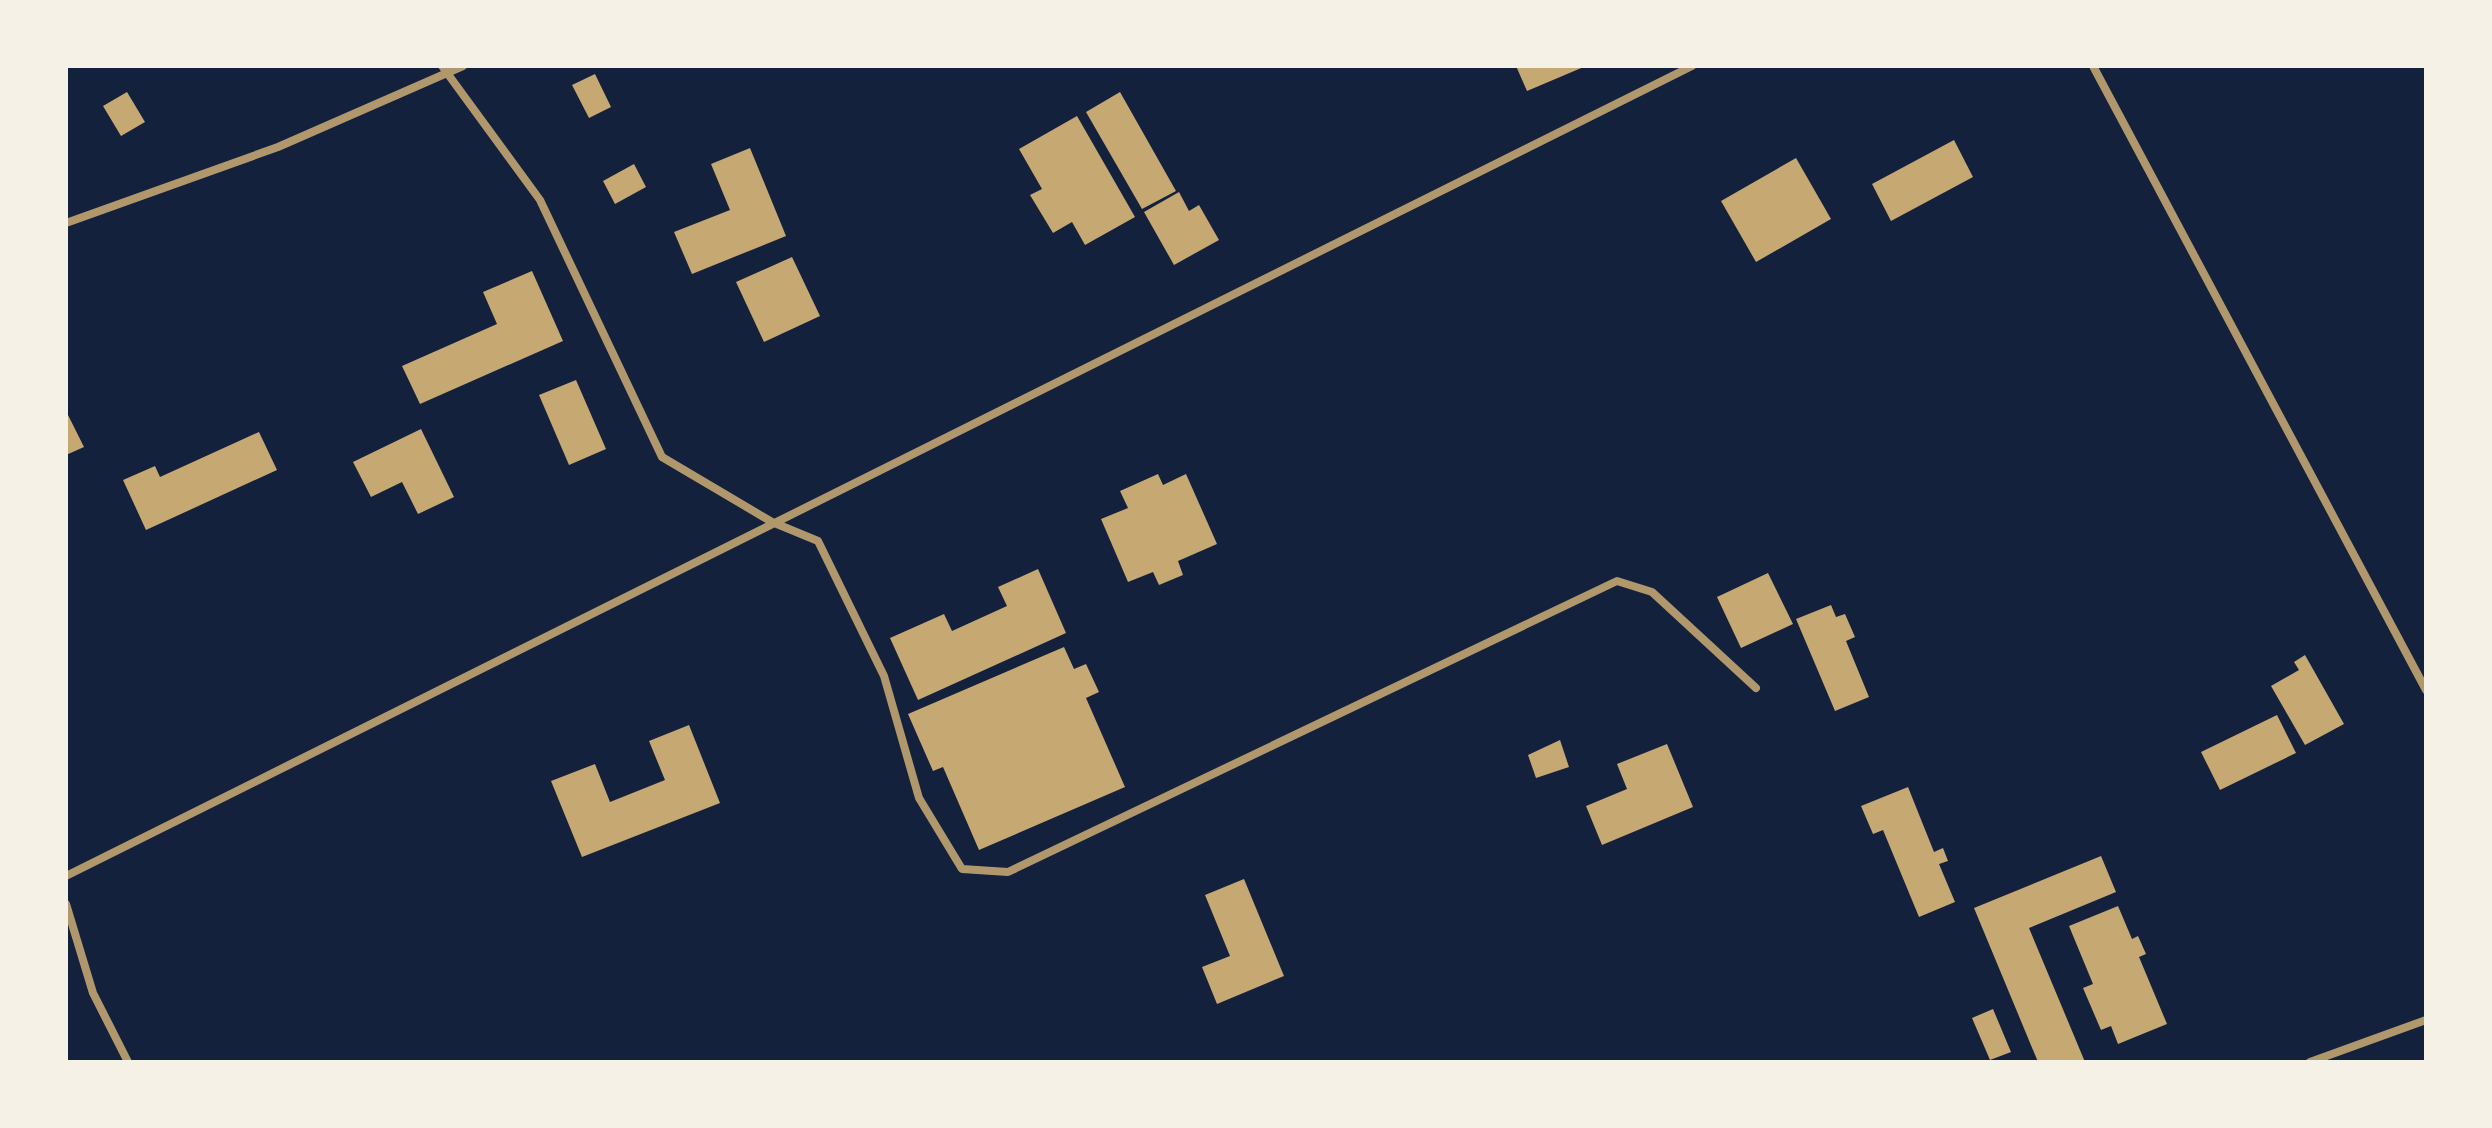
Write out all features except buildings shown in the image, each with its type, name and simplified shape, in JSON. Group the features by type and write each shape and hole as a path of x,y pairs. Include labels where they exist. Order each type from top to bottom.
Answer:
{"street":[{"path":"66,223 278,147 445,69 463,66"},
{"path":"66,876 1692,66"},
{"path":"2093,66 2426,690"},
{"path":"445,69 540,200 662,457 772,522 818,541 884,676 919,798 962,869 1008,872 1617,581 1652,592 1756,688"},
{"path":"66,904 93,993 128,1062"},
{"path":"2310,1062 2426,1020"}]}
